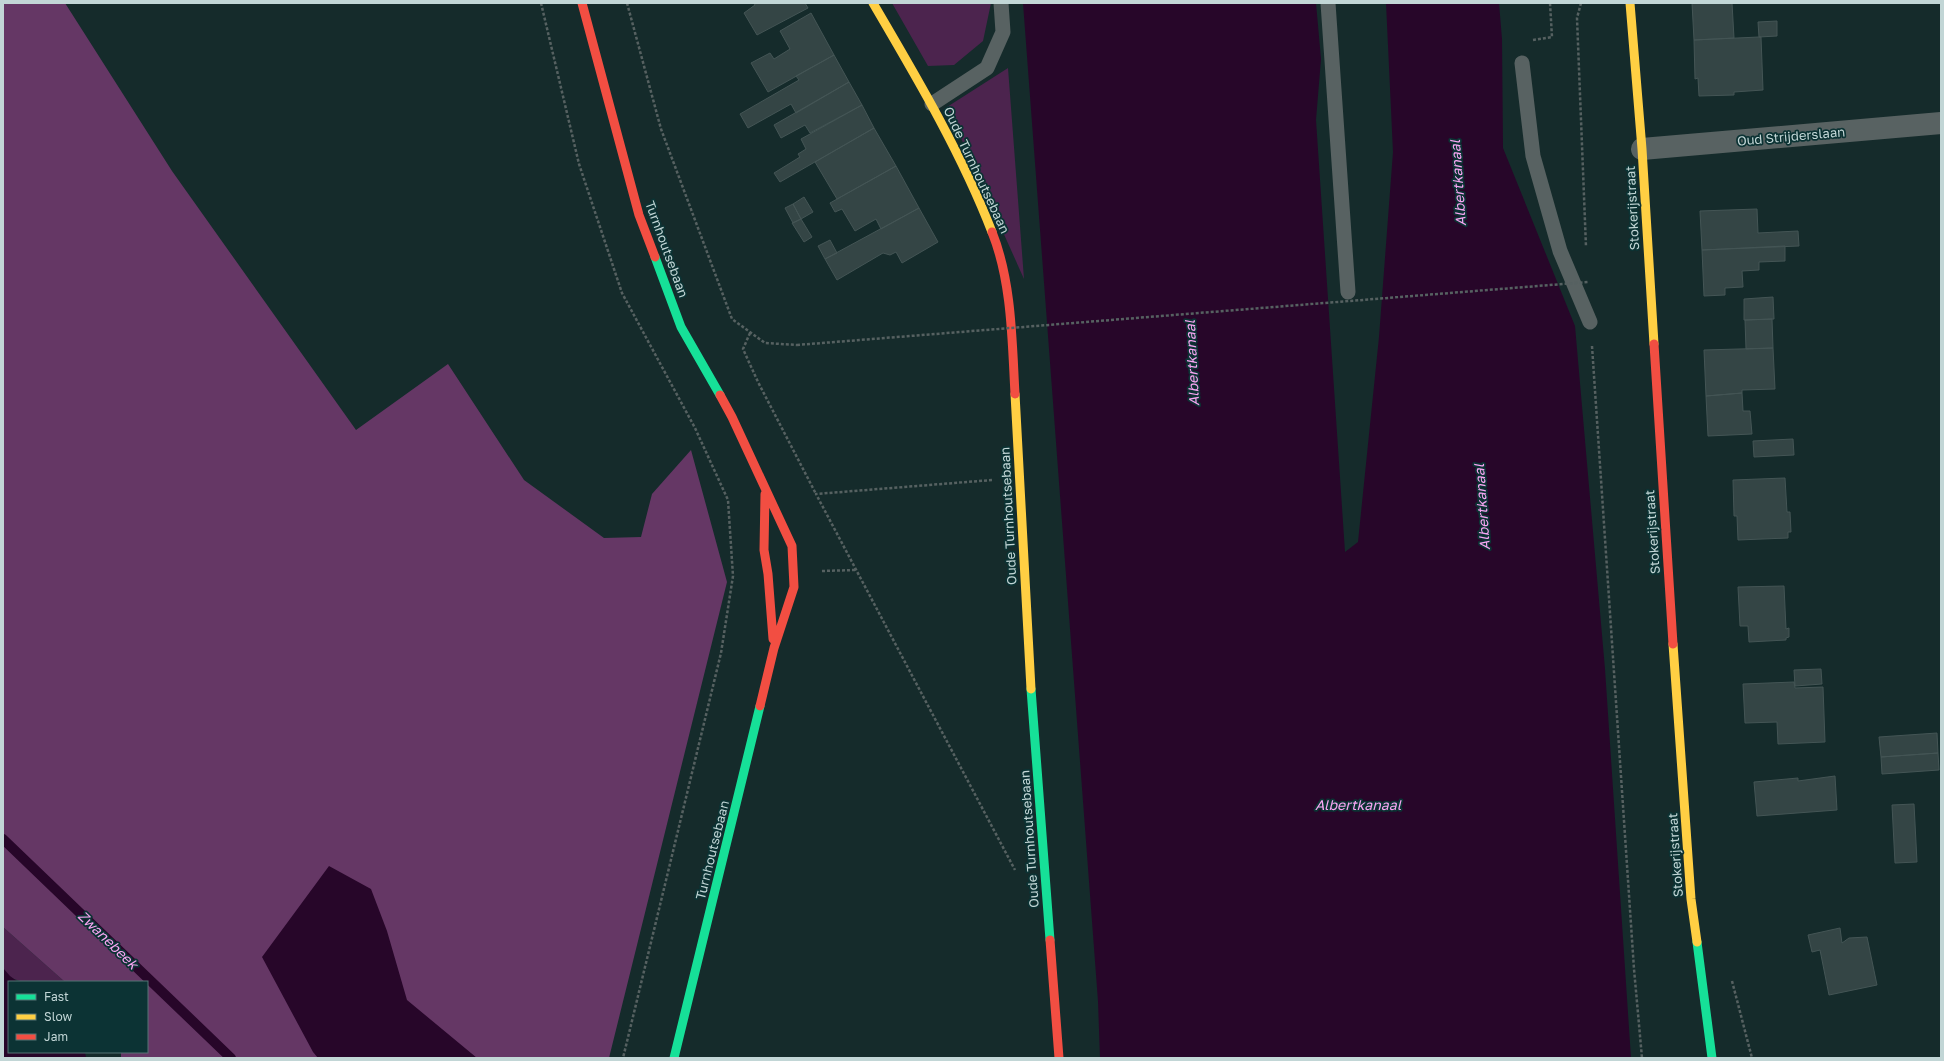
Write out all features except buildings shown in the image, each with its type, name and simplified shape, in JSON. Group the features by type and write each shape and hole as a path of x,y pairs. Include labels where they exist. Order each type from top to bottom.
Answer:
{"street":[{"name":"Turnhoutsebaan","path":"582,3 639,215 682,327 732,418 792,546 794,587 774,648 674,1058"},
{"name":"Oude Turnhoutsebaan","path":"872,3 932,104 982,206 999,249 1006,288 1012,342 1037,774 1059,1058"},
{"name":"Stokerijstraat","path":"1630,3 1642,149 1665,535 1691,899 1712,1058"},
{"name":"Oud Strijderslaan","path":"1642,149 1941,123"},
{"name":"Turnhoutsebaan","path":"765,489 764,550 768,574 774,648"}],"lane":[{"path":"932,104 987,68 1003,32 1001,3"},
{"path":"1328,3 1348,292"},
{"path":"1522,63 1533,156 1560,251 1590,322"}],"path":[{"path":"541,3 579,164 622,293 695,428 728,500 733,576 721,653 623,1058"},
{"path":"627,3 660,129 732,319 765,343 796,346 1588,282"},
{"path":"1533,40 1552,37 1550,3"},
{"path":"1581,3 1577,18 1586,251"},
{"path":"1587,275 1634,969 1642,1058"},
{"path":"750,333 743,349 758,382 1016,871"},
{"path":"816,494 1019,478"}],"shaded area":[{"path":"3,3 65,3 172,171 356,430 448,364 524,480 604,538 641,537 652,494 691,450 727,582 609,1058 121,1058 121,1053 148,1053 148,981 64,981 3,927"},
{"path":"892,3 991,3 983,41 954,65 928,66"},
{"path":"1008,68 1024,279 947,107"},
{"path":"3,927 64,981 21,981 13,979 3,968"}],"water":[{"name":"Albertkanaal","path":"1023,3 1316,3 1321,59 1316,120 1345,552 1358,542 1379,337 1393,152 1386,3 1499,3 1502,39 1503,148 1575,326 1605,669 1631,1058 1100,1058 1098,1001"},
{"path":"329,866 371,889 387,931 407,1000 477,1058 318,1058 313,1052 262,957"},
{"path":"3,968 17,981 8,981 8,1053 85,1053 86,1058 3,1058"}],"waterway":[{"name":"Zwanebeek","path":"3,839 231,1058"}],"traffic: fast":[{"path":"655,257 681,327 720,395"},
{"path":"1031,689 1050,940"},
{"path":"674,1058 760,706"},
{"path":"1697,942 1712,1058"}],"traffic: slow":[{"path":"873,3 922,87 952,144 967,173 992,232"},
{"path":"1630,3 1642,149 1654,344"},
{"path":"1015,394 1031,689"},
{"path":"1673,644 1691,899 1697,942"}],"traffic: jam":[{"path":"582,3 639,215 655,257"},
{"path":"992,232 1004,271 1010,312 1015,394"},
{"path":"1654,344 1673,644"},
{"path":"720,395 732,417 792,546 794,587 774,648 760,706"},
{"path":"765,494 764,550 768,574 773,639"},
{"path":"1050,940 1059,1058"}]}
